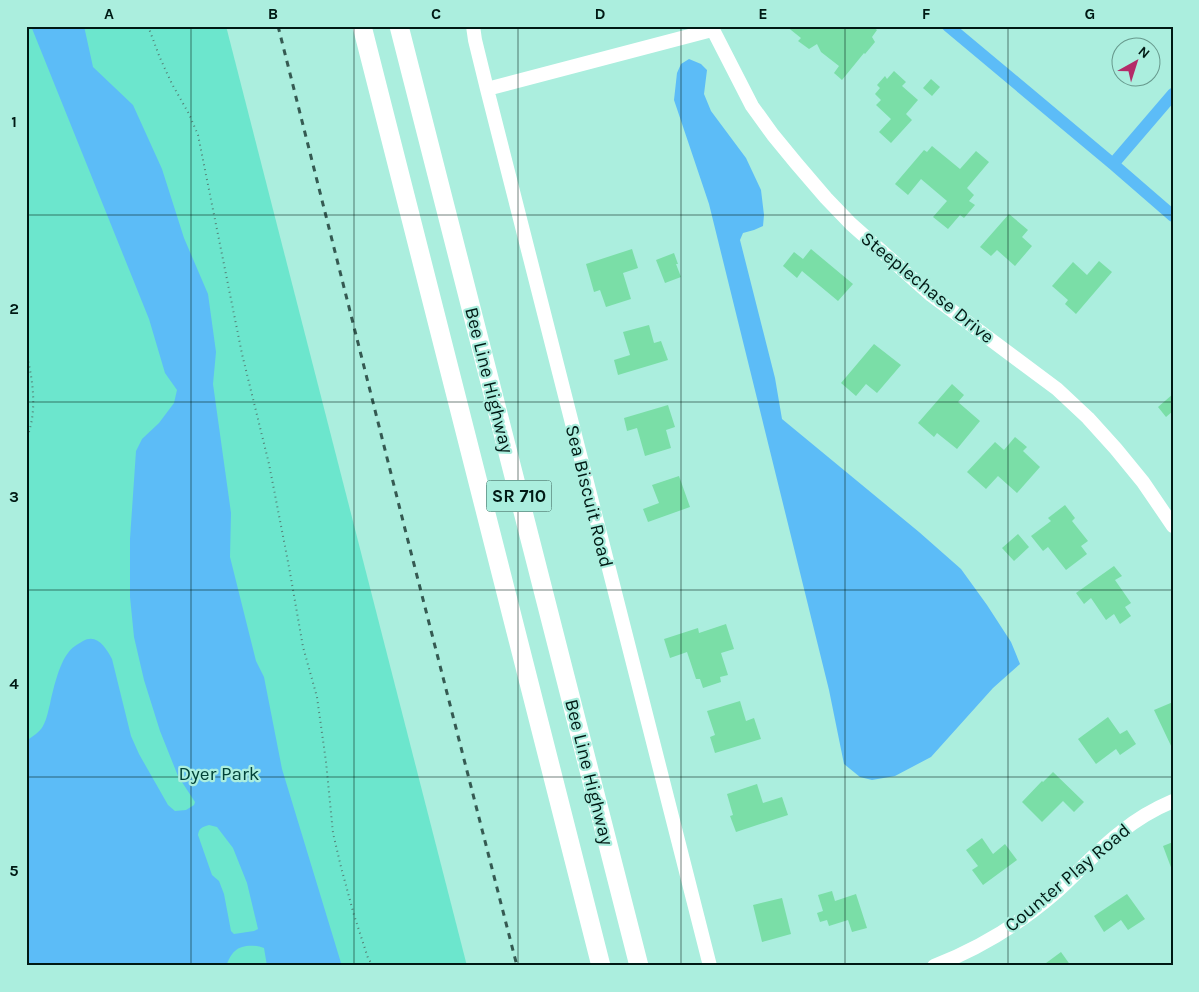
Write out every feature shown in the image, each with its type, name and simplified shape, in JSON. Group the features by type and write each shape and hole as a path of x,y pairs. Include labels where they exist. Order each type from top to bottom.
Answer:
{"highway":[{"name":"Bee Line Highway","path":"362,26 601,966"},
{"name":"Bee Line Highway","path":"399,26 639,966"}],"street":[{"name":"Sea Biscuit Road","path":"473,26 487,89 710,966"},
{"path":"487,89 711,28"},
{"name":"Steeplechase Drive","path":"711,28 752,106 778,142 826,198 851,224 931,294 1057,389 1088,418 1143,482 1173,526"},
{"name":"Counter Play Road","path":"934,966 974,948 1029,914 1134,821 1158,807 1173,801"}],"path":[{"path":"148,26 160,58 172,84 190,114 198,136 242,354 269,464 303,647 317,697 333,833 354,915 368,958 373,966"},
{"path":"26,352 31,372 33,394 33,416 26,440"}],"green space":[{"name":"Dyer Park","path":"26,26 226,26 467,966 26,966"}],"water":[{"path":"31,26 84,26 93,67 133,105 162,169 184,238 208,294 216,352 213,384 231,513 230,557 256,661 264,677 282,769 343,966 267,966 264,948 249,946 241,947 235,951 226,966 26,966 26,741 42,728 59,670 69,651 88,639 97,640 104,646 112,659 131,736 168,805 175,811 186,810 194,805 195,802 178,776 160,731 144,680 134,637 130,597 130,539 136,451 142,439 159,423 174,403 177,390 165,373 149,319","holes":["204,826 217,827 233,848 247,883 258,929 254,931 234,934 231,931 224,894 219,881 212,875 198,835 200,829"]},
{"path":"689,59 701,64 707,70 704,94 711,111 746,158 761,190 764,215 763,226 743,233 740,240 775,378 782,419 961,569 1011,642 1020,664 993,688 931,757 895,776 872,780 860,777 844,764 829,690 709,204 674,100 677,73 681,64"}],"building":[{"path":"786,26 872,26 877,30 872,37 875,42 842,80 834,73 839,66 821,52 817,44 809,49 798,41 801,38"},
{"path":"894,71 906,82 902,86 918,100 906,114 912,120 891,143 879,132 891,119 876,105 881,100 875,94 880,88 877,85 885,76 887,79"},
{"path":"931,79 940,87 932,96 923,88"},
{"path":"932,146 960,169 976,151 989,162 967,188 974,195 969,201 975,205 964,218 960,215 948,229 933,217 947,201 921,179 908,195 895,184 924,150 927,152"},
{"path":"1009,214 1028,230 1022,237 1032,246 1015,266 997,250 991,256 980,247"},
{"path":"632,249 638,268 623,273 631,299 606,307 600,290 594,292 586,264"},
{"path":"811,249 853,284 838,301 802,271 797,278 783,266 794,252 803,259"},
{"path":"674,253 681,277 665,283 656,260"},
{"path":"1099,261 1112,272 1076,314 1065,304 1068,300 1052,286 1073,262 1087,275"},
{"path":"649,325 654,343 661,341 668,360 618,375 614,360 630,355 623,332"},
{"path":"874,344 901,365 877,393 866,384 856,396 841,383"},
{"path":"952,384 964,395 958,402 980,421 957,449 937,433 934,437 918,423"},
{"path":"1173,394 1173,411 1166,417 1158,407"},
{"path":"668,405 675,427 666,430 671,448 645,456 637,428 627,431 624,418"},
{"path":"1015,437 1027,447 1023,451 1040,467 1017,493 998,476 986,489 967,472 995,442 1004,450"},
{"path":"679,476 690,507 648,522 643,509 659,503 652,485"},
{"path":"1065,505 1075,518 1072,521 1088,541 1081,546 1087,554 1066,570 1048,547 1043,551 1031,536 1051,521 1048,518"},
{"path":"1018,534 1029,547 1014,561 1002,548"},
{"path":"1114,566 1122,576 1115,580 1131,603 1125,607 1131,616 1120,624 1114,614 1106,620 1091,598 1084,604 1076,593"},
{"path":"726,624 734,649 721,653 728,675 720,677 721,682 703,688 700,679 696,679 687,652 670,658 664,639 698,628 699,633"},
{"path":"740,701 746,721 754,718 761,739 715,753 710,737 715,735 707,711"},
{"path":"1173,702 1173,750 1154,710"},
{"path":"1108,717 1120,734 1127,730 1136,744 1120,755 1116,749 1096,764 1078,739"},
{"path":"1053,772 1084,802 1074,812 1063,801 1042,822 1022,802"},
{"path":"757,784 763,803 782,797 788,815 736,832 730,816 733,815 727,794"},
{"path":"982,838 993,854 1005,844 1017,860 983,885 972,870 978,866 966,850"},
{"path":"1173,842 1173,870 1172,870 1163,846"},
{"path":"832,891 835,901 856,894 867,928 852,932 848,920 829,926 827,920 820,922 817,913 823,911 818,895"},
{"path":"1127,894 1145,919 1128,930 1121,920 1104,932 1094,916"},
{"path":"782,898 791,934 762,942 753,905"},
{"path":"1061,952 1071,966 1042,966"}],"waterway":[{"path":"948,26 1173,216"},
{"path":"1113,164 1173,94"}],"railway":[{"path":"278,26 517,966"}]}
